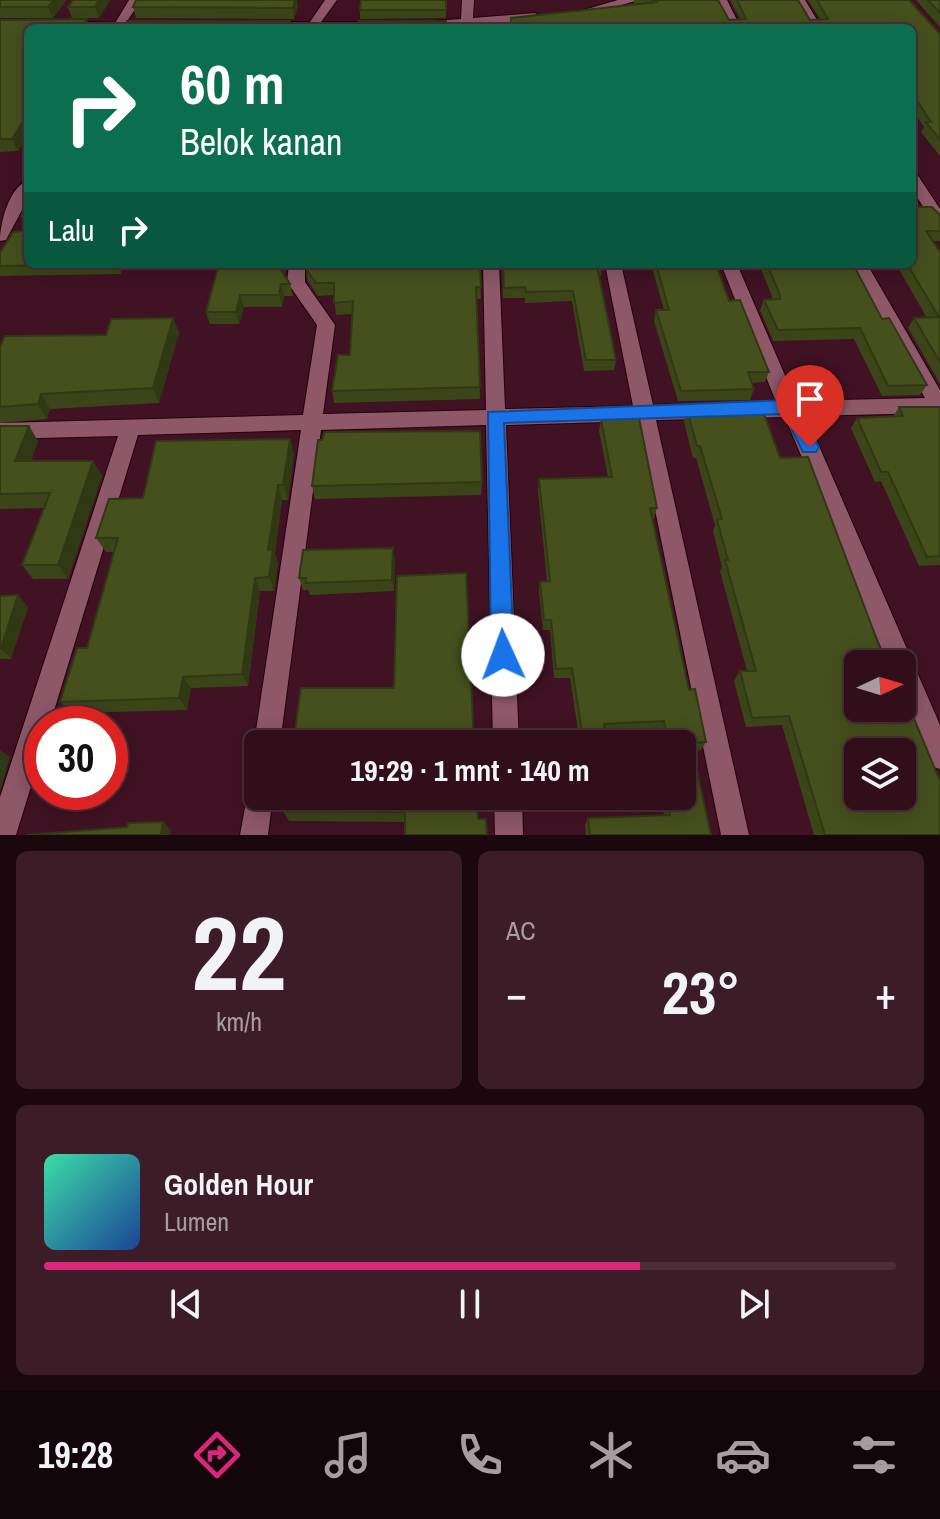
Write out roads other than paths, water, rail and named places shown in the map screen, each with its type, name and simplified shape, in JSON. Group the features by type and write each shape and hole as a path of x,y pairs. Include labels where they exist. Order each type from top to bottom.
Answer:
{"street":[{"path":"120,24 135,0"},
{"path":"314,24 331,0"},
{"path":"468,0 467,24 552,15"},
{"path":"569,7 599,10 633,0"},
{"path":"721,0 733,24"},
{"path":"799,0 814,24"},
{"path":"58,24 67,12"},
{"path":"916,183 940,221"},
{"path":"0,235 24,192"},
{"path":"0,235 24,234"},
{"path":"269,730 326,325 296,282 297,268"},
{"path":"491,268 506,730"},
{"path":"614,268 648,412 735,835"},
{"path":"731,268 780,392 790,407 895,650"},
{"path":"0,431 790,407 939,406 861,268"},
{"path":"2,835 131,426"},
{"path":"916,699 940,756"},
{"path":"254,835 257,810"},
{"path":"508,810 509,835"}]}
